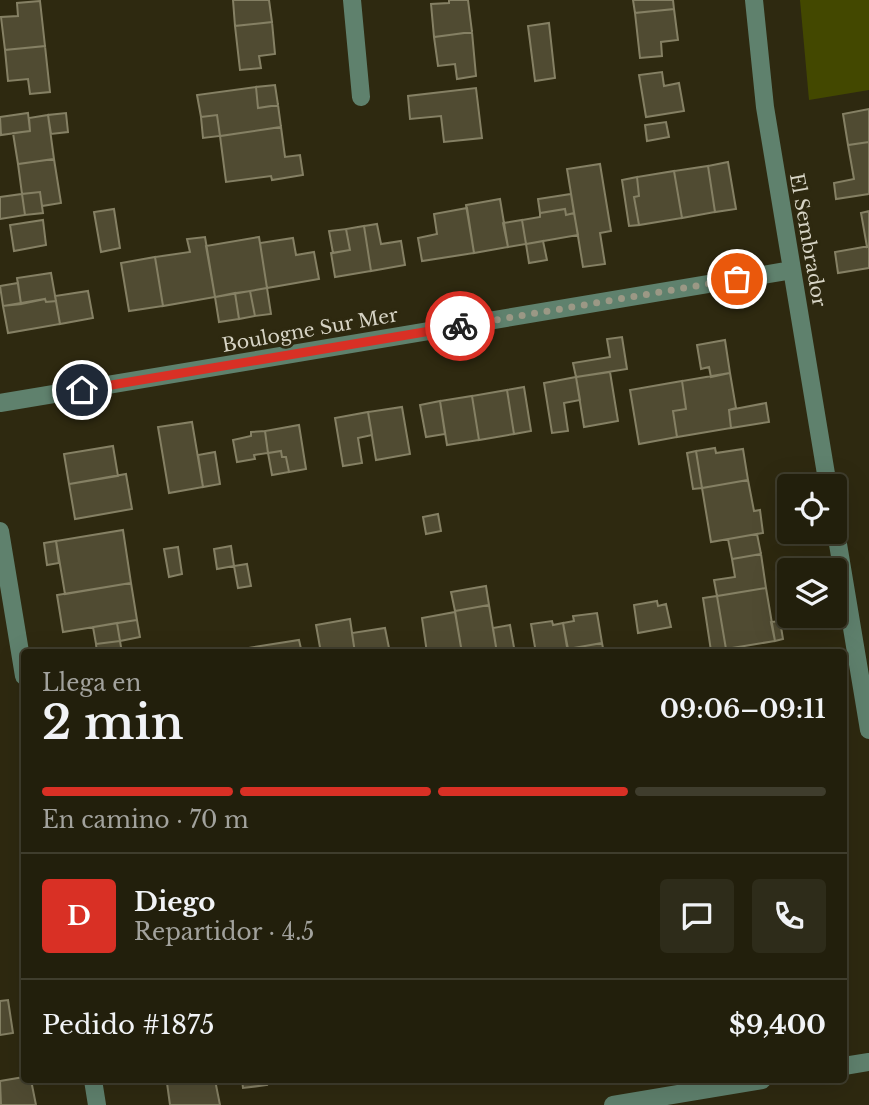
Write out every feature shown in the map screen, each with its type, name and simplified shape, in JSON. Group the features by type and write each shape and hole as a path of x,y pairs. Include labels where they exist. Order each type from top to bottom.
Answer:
{"street":[{"path":"352,0 361,97"},
{"name":"El Sembrador","path":"754,0 765,107 826,474"},
{"name":"Boulogne Sur Mer","path":"0,403 792,270"},
{"path":"0,531 21,658"},
{"path":"837,544 850,660 869,730"},
{"path":"847,1066 869,1062"},
{"path":"93,1083 97,1105"},
{"path":"613,1105 744,1083"}],"shaded area":[{"path":"800,0 869,0 869,90 809,100"}],"building":[{"path":"233,0 269,0 272,22 235,26"},
{"path":"449,0 468,0 472,32 434,37 431,4 449,3"},
{"path":"633,0 673,0 674,9 635,13"},
{"path":"40,1 45,46 5,50 1,17 18,16 17,3"},
{"path":"674,9 678,40 661,42 662,56 640,58 635,13"},
{"path":"272,22 275,54 259,56 261,68 240,70 235,26"},
{"path":"549,23 555,78 535,81 528,26"},
{"path":"472,32 476,76 457,79 455,64 438,66 434,37"},
{"path":"45,46 50,92 30,94 28,79 8,81 5,50"},
{"path":"662,72 664,86 679,83 684,111 646,117 639,75"},
{"path":"275,85 278,105 258,108 256,87"},
{"path":"256,87 258,108 278,105 281,127 220,136 217,115 201,117 197,95"},
{"path":"476,88 482,138 444,142 441,116 410,119 408,96"},
{"path":"869,109 869,142 848,145 843,114"},
{"path":"28,113 30,131 1,135 0,117"},
{"path":"66,113 68,132 51,134 48,115"},
{"path":"48,115 54,159 18,164 13,133 30,131 29,118"},
{"path":"217,115 220,136 203,138 201,117"},
{"path":"666,122 669,137 647,141 645,125"},
{"path":"281,127 285,157 300,155 303,175 272,180 271,176 226,182 220,136"},
{"path":"869,142 869,194 836,199 834,183 854,179 848,145"},
{"path":"54,159 61,203 42,206 40,192 22,194 18,164"},
{"path":"728,162 736,209 715,212 708,166"},
{"path":"600,164 611,231 600,233 605,264 583,267 567,169"},
{"path":"708,166 715,212 682,218 674,171"},
{"path":"674,171 682,218 639,225 634,197 639,196 637,177"},
{"path":"637,177 639,196 634,197 639,225 629,226 622,180"},
{"path":"40,192 43,213 25,215 22,194"},
{"path":"22,194 25,215 0,219 0,197"},
{"path":"571,194 574,213 566,215 565,209 540,213 538,199"},
{"path":"500,199 508,247 474,253 466,205"},
{"path":"467,208 474,253 422,261 418,238 437,234 434,214"},
{"path":"114,209 120,248 101,252 94,212"},
{"path":"565,209 566,215 574,213 578,235 526,244 522,220 540,217 540,213"},
{"path":"869,211 869,246 867,247 861,213"},
{"path":"43,220 46,245 14,251 10,225"},
{"path":"522,220 526,244 508,247 503,223"},
{"path":"377,224 381,244 401,241 405,265 371,271 364,226"},
{"path":"364,226 371,271 335,277 331,253 350,250 346,229"},
{"path":"346,229 350,250 333,253 329,231"},
{"path":"205,237 215,297 163,306 155,257 190,252 187,239"},
{"path":"259,237 267,288 215,297 206,246"},
{"path":"293,238 296,255 314,252 319,279 267,288 260,243"},
{"path":"543,241 547,260 529,263 526,244"},
{"path":"869,246 869,268 838,273 835,252"},
{"path":"155,257 163,306 129,311 121,263"},
{"path":"51,273 56,301 46,302 45,299 21,304 17,278"},
{"path":"18,283 21,304 3,306 0,286"},
{"path":"267,288 271,314 255,316 250,291"},
{"path":"88,291 93,318 60,324 55,296"},
{"path":"250,291 255,316 239,319 235,293"},
{"path":"235,293 239,319 219,322 215,297"},
{"path":"45,299 46,302 56,301 60,324 8,333 3,306"},
{"path":"622,337 627,369 576,377 573,363 610,357 607,339"},
{"path":"725,340 730,373 711,377 709,367 701,369 697,345"},
{"path":"610,372 618,421 584,427 576,377"},
{"path":"730,373 736,408 729,410 731,428 677,437 673,411 686,409 682,381"},
{"path":"576,377 580,400 564,403 568,431 552,433 544,383"},
{"path":"682,381 686,409 673,411 677,437 639,444 630,390"},
{"path":"524,387 531,431 514,434 507,390"},
{"path":"507,390 514,434 479,440 472,396"},
{"path":"472,396 479,440 447,445 440,401"},
{"path":"440,401 445,434 426,437 420,405"},
{"path":"766,403 769,422 731,428 729,410"},
{"path":"402,407 410,454 376,460 368,412"},
{"path":"368,412 372,435 358,438 362,463 343,466 335,418"},
{"path":"192,422 203,487 169,493 158,427"},
{"path":"299,425 306,469 289,472 286,457 282,457 281,451 268,453 265,431"},
{"path":"265,431 268,453 254,455 255,459 237,462 233,440 251,436 251,432"},
{"path":"113,446 118,476 69,484 64,454"},
{"path":"715,448 716,453 743,449 748,480 702,488 696,451"},
{"path":"281,451 282,457 286,457 289,472 272,475 268,453"},
{"path":"696,451 702,488 693,489 687,453"},
{"path":"215,452 220,484 203,487 198,455"},
{"path":"126,474 132,509 75,519 69,484"},
{"path":"748,480 754,511 760,510 763,533 711,542 702,488"},
{"path":"438,514 441,531 426,534 423,517"},
{"path":"123,530 131,583 65,594 56,541"},
{"path":"757,534 761,554 732,559 728,539"},
{"path":"56,541 59,563 47,565 44,543"},
{"path":"231,546 234,566 217,569 214,549"},
{"path":"178,547 182,574 169,577 164,549"},
{"path":"761,554 766,588 717,596 714,580 735,577 732,559"},
{"path":"247,564 251,586 238,588 234,566"},
{"path":"131,583 137,620 63,632 57,595"},
{"path":"486,586 489,605 455,611 451,592"},
{"path":"766,588 775,641 726,649 717,596"},
{"path":"717,596 726,649 711,649 703,598"},
{"path":"657,601 658,606 666,604 671,627 638,633 634,605"},
{"path":"489,605 496,649 461,649 455,611"},
{"path":"455,612 461,649 426,649 422,618"},
{"path":"597,613 602,643 568,649 563,623 574,621 573,616"},
{"path":"350,619 354,649 320,649 316,625"},
{"path":"137,620 140,637 120,641 117,623"},
{"path":"552,621 553,625 563,623 567,649 535,649 531,624"},
{"path":"777,621 777,628 781,628 783,639 775,641 771,622"},
{"path":"117,623 120,641 96,644 93,627"},
{"path":"510,625 514,649 496,649 493,628"},
{"path":"385,628 389,649 354,649 352,633"},
{"path":"299,640 301,649 248,649"},
{"path":"120,641 121,649 97,649 96,644"},
{"path":"602,643 603,649 568,649"},
{"path":"8,1000 13,1033 0,1035 0,1001"},
{"path":"21,1078 21,1083 32,1083 36,1105 1,1105 0,1081"},
{"path":"167,1083 216,1083 220,1105 170,1105"},
{"path":"242,1083 267,1085 243,1088"}],"way so far":[{"path":"460,326 737,279"}],"route":[{"path":"82,390 460,326"}]}
